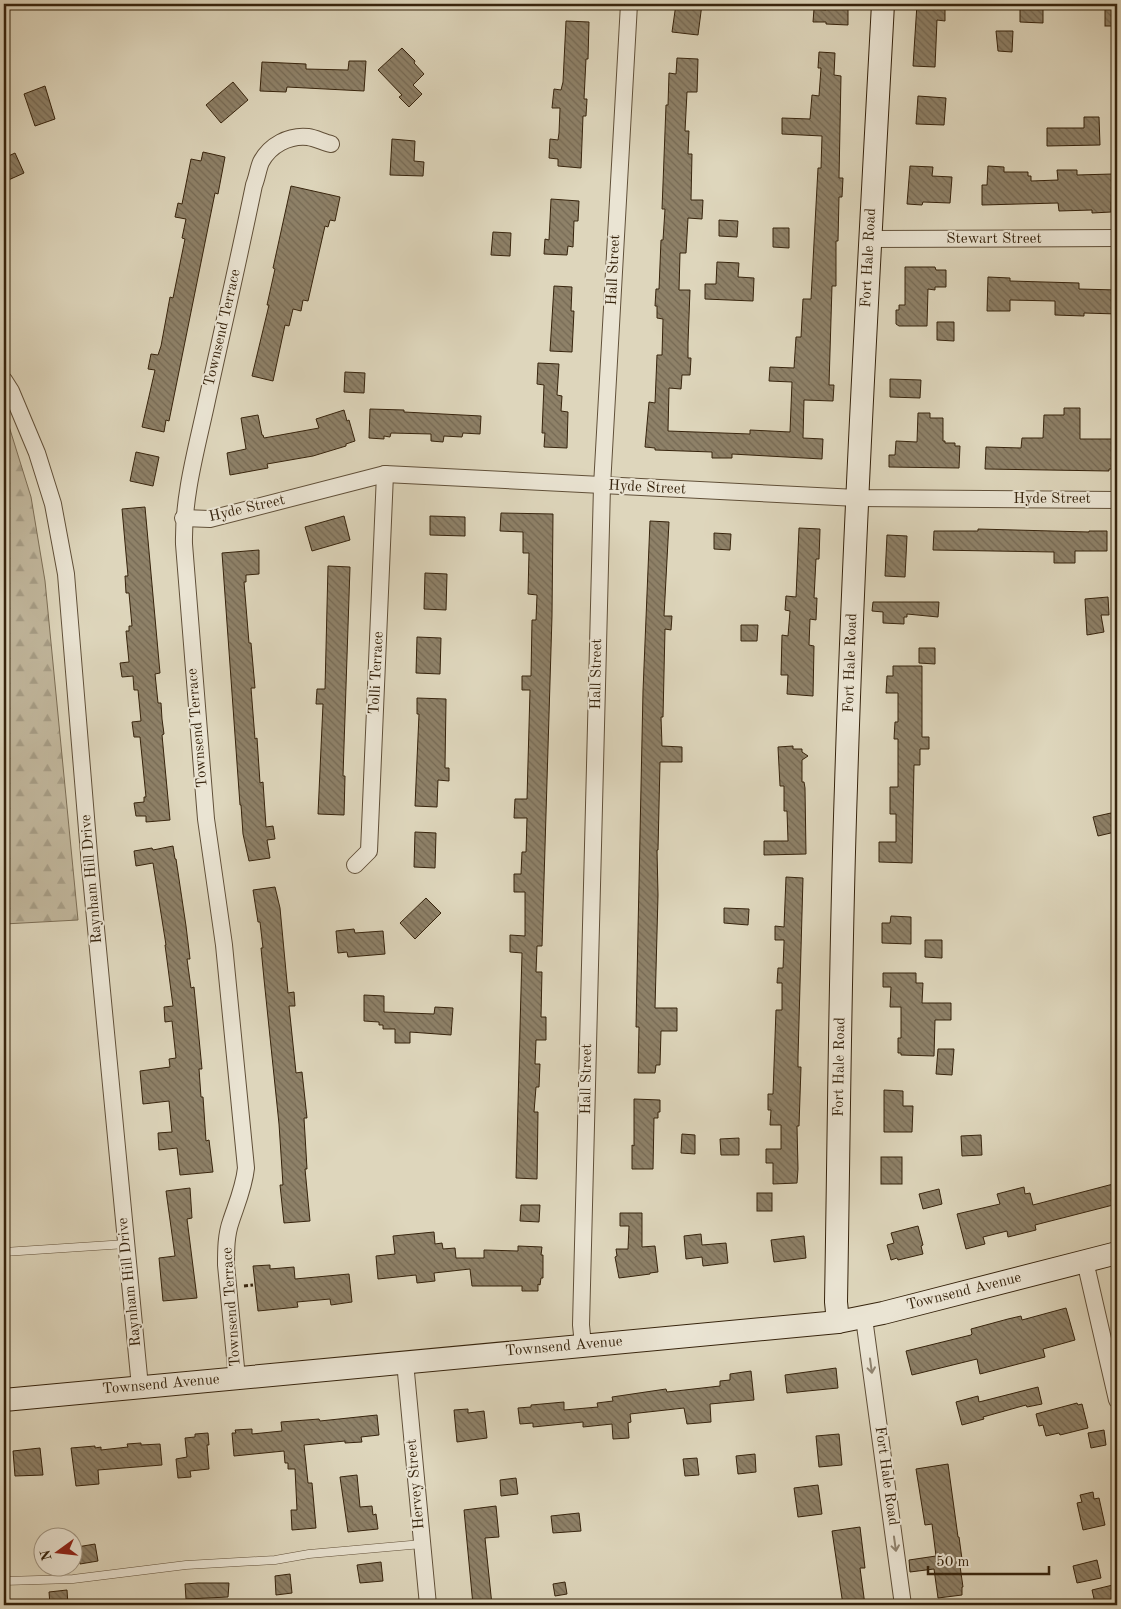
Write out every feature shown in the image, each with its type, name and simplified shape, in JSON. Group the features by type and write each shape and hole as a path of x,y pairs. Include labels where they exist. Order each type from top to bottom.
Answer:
{"street":[{"name":"Hall Street","path":"583,1345 581,1325 602,486 629,4"},
{"name":"Fort Hale Road","path":"838,1322 836,1302 842,925 857,498 883,4"},
{"name":"Townsend Terrace","path":"237,1378 226,1272 226,1248 231,1222 244,1184 246,1168 224,945 206,819 184,544 184,518 210,388 254,185 261,162 271,148 281,141 291,138 309,137 331,144"},
{"name":"Stewart Street","path":"870,239 1117,238"},
{"name":"Raynham Hill Drive","path":"4,380 11,391 37,453 53,504 66,574 90,866 140,1387"},
{"name":"Hyde Street","path":"184,518 210,519 385,474 857,498 1117,500"},
{"name":"Tolli Terrace","path":"355,865 369,851 385,474"},
{"name":"Townsend Avenue","path":"4,1400 838,1322 864,1318 1117,1253"},
{"path":"1085,1261 1117,1400"},
{"name":"Fort Hale Road","path":"864,1318 903,1605"},
{"name":"Hervey Street","path":"405,1362 428,1605"}],"lane":[{"path":"4,1252 126,1244"},
{"path":"4,1582 73,1579 186,1565 275,1560 309,1554 422,1544"}],"green space":[{"path":"4,416 8,423 31,497 45,581 78,920 4,924"}],"building":[{"path":"676,4 702,4 698,35 672,32"},
{"path":"827,4 848,4 848,25 813,22 814,9 826,10"},
{"path":"917,4 935,4 935,8 945,9 945,21 937,20 935,67 913,66"},
{"path":"1020,4 1043,4 1043,23 1020,22"},
{"path":"1105,4 1117,4 1117,26 1105,26"},
{"path":"566,21 589,22 584,99 587,99 586,116 583,116 581,168 558,166 558,159 549,158 550,139 558,140 559,133 560,108 552,108 554,89 561,90 563,82"},
{"path":"996,31 1013,31 1012,52 998,51"},
{"path":"402,48 415,61 414,63 424,74 413,85 422,94 409,107 399,97 402,95 378,70"},
{"path":"819,52 835,53 834,75 841,76 839,178 843,178 842,197 839,197 838,241 836,241 836,286 832,286 829,385 834,385 833,401 804,400 803,438 823,439 822,459 732,454 732,458 712,458 712,452 655,450 655,448 645,447 649,402 655,403 657,355 662,355 663,319 657,318 657,306 655,306 656,289 659,289 661,240 663,240 665,209 662,209 669,73 676,74 677,58 698,59 697,92 687,92 685,131 689,131 688,154 692,154 691,200 703,200 702,219 688,218 686,253 680,253 679,290 690,290 688,358 691,358 690,375 682,375 681,389 669,388 668,431 750,434 750,430 790,432 792,382 769,381 770,367 794,368 796,337 801,337 803,299 811,299 818,168 821,168 822,136 782,134 782,118 810,119 812,95 819,96 821,68 818,68"},
{"path":"349,61 366,61 364,91 287,87 286,92 260,91 262,62 306,64 306,69 348,70"},
{"path":"233,82 248,100 221,123 206,105"},
{"path":"45,86 55,119 35,126 24,94"},
{"path":"918,96 946,98 944,125 916,124"},
{"path":"1084,117 1099,117 1100,145 1047,146 1047,128 1084,128"},
{"path":"392,139 415,141 414,161 424,162 423,176 390,175"},
{"path":"203,152 225,157 218,194 215,193 169,421 166,420 164,432 142,427 155,370 148,369 151,354 158,355 161,346 170,297 173,298 185,239 182,238 186,219 175,217 178,203 182,204 191,159 201,161"},
{"path":"15,153 24,173 4,182 4,158"},
{"path":"910,166 933,167 932,176 952,177 950,203 923,202 922,205 907,204"},
{"path":"988,166 1004,167 1004,172 1028,172 1028,176 1031,176 1031,181 1058,180 1057,170 1077,170 1077,175 1112,174 1111,212 1092,213 1092,210 1059,211 1058,203 982,205 982,185 987,185"},
{"path":"291,186 340,197 335,221 330,220 328,227 325,226 308,301 303,300 301,311 293,309 289,326 285,325 273,381 252,376 269,305 267,305 275,269 273,268"},
{"path":"551,199 579,201 578,221 574,221 573,247 568,246 567,255 544,254 545,239 549,240"},
{"path":"719,220 738,221 737,237 719,236"},
{"path":"773,228 789,228 789,248 773,247"},
{"path":"493,232 511,233 510,256 491,255"},
{"path":"717,262 739,263 738,277 754,278 753,301 705,299 705,284 716,284"},
{"path":"905,267 935,267 936,270 946,270 946,287 935,287 935,290 928,289 927,326 899,326 896,324 896,310 899,310 899,305 905,305"},
{"path":"988,277 1010,278 1010,281 1079,283 1079,289 1117,290 1117,314 1084,313 1084,316 1055,315 1055,301 1010,300 1010,311 987,311"},
{"path":"554,286 572,287 571,311 574,311 572,352 550,351"},
{"path":"937,322 954,322 954,341 937,340"},
{"path":"538,363 559,364 557,395 562,396 561,411 568,412 567,448 544,447 545,433 542,433 544,385 537,384"},
{"path":"345,372 365,373 364,393 344,392"},
{"path":"890,379 921,380 920,398 890,397"},
{"path":"1064,408 1080,408 1080,439 1113,439 1112,469 1109,469 1109,471 985,469 986,447 1021,448 1022,438 1043,438 1044,415 1064,415"},
{"path":"370,409 481,416 480,434 463,433 462,437 444,436 443,442 431,441 431,434 391,433 390,437 384,436 384,439 369,438"},
{"path":"344,410 355,441 346,444 346,446 313,456 267,464 268,468 230,475 227,453 246,449 241,418 258,415 264,438 319,428 316,419"},
{"path":"918,413 930,413 930,418 943,418 943,441 960,446 959,468 889,467 889,455 895,455 896,441 917,442"},
{"path":"136,452 159,457 153,486 130,481"},
{"path":"145,507 160,673 155,674 158,703 161,703 170,820 146,822 146,816 136,816 134,803 144,802 144,797 146,797 140,737 134,737 132,722 141,721 138,690 134,690 133,676 122,677 120,663 129,662 126,631 129,631 129,626 132,626 129,593 126,593 125,576 128,576 122,509"},
{"path":"501,513 553,514 552,616 542,946 537,946 536,972 542,972 541,1017 546,1017 546,1040 536,1040 535,1064 540,1064 539,1087 536,1087 534,1112 538,1112 537,1179 516,1178 522,953 510,952 510,935 525,936 525,892 514,892 514,874 521,874 522,852 526,852 527,818 514,818 515,799 527,799 530,690 522,690 522,676 531,676 532,620 536,620 537,595 528,594 529,553 523,553 523,532 500,531"},
{"path":"344,516 350,540 312,551 305,527"},
{"path":"430,516 465,517 465,536 430,535"},
{"path":"650,521 669,522 664,616 672,616 671,630 665,629 663,717 661,717 662,746 682,747 682,762 660,762 655,1008 677,1008 677,1031 661,1031 660,1065 656,1065 655,1073 638,1073 639,1027 636,1027 643,691"},
{"path":"799,528 820,529 819,559 816,559 814,598 817,598 816,620 810,619 809,645 814,646 813,696 787,694 788,675 781,675 782,635 788,636 790,611 785,610 786,596 796,597"},
{"path":"978,529 1107,531 1107,551 1075,551 1075,563 1054,563 1054,552 933,550 934,531 978,531"},
{"path":"714,533 731,534 730,550 714,549"},
{"path":"887,535 907,536 905,577 885,576"},
{"path":"259,550 259,574 246,575 246,582 244,582 255,688 251,688 260,783 263,782 266,827 273,826 275,839 267,840 270,858 249,861 243,834 240,805 222,553"},
{"path":"328,566 350,567 343,776 345,776 344,815 318,814 323,704 316,704 317,689 325,689"},
{"path":"425,573 447,574 446,610 424,609"},
{"path":"1108,597 1109,615 1101,615 1104,632 1087,635 1085,599"},
{"path":"873,602 939,602 938,617 907,614 907,617 904,617 904,624 883,623 883,612 872,611"},
{"path":"741,625 758,625 757,641 741,641"},
{"path":"417,637 441,638 440,674 416,673"},
{"path":"919,648 935,648 935,664 919,663"},
{"path":"893,666 922,666 922,737 929,737 929,749 920,749 920,765 914,765 912,863 879,862 879,842 896,842 896,814 890,814 890,787 898,787 898,739 894,739 895,722 898,722 898,693 886,693 887,676 893,676"},
{"path":"417,698 446,699 445,768 449,768 449,781 438,780 437,807 415,806 419,714 417,714"},
{"path":"793,746 793,749 802,749 802,752 808,756 802,760 802,782 804,782 805,788 806,854 764,855 764,841 788,841 787,811 784,811 784,786 780,786 778,747"},
{"path":"1111,813 1115,832 1098,836 1093,817"},
{"path":"415,832 436,833 435,868 414,867"},
{"path":"173,846 186,926 190,959 187,959 191,988 194,987 202,1069 199,1069 201,1097 203,1097 206,1141 209,1140 213,1172 180,1175 177,1148 159,1150 158,1133 172,1132 169,1101 143,1104 140,1071 170,1067 169,1059 176,1058 172,1021 165,1022 164,1007 173,1006 166,945 153,863 136,866 134,851"},
{"path":"786,877 803,878 798,1057 798,1067 801,1067 799,1126 797,1126 798,1169 797,1183 773,1184 773,1163 766,1163 766,1149 781,1149 781,1125 770,1125 771,1110 768,1110 768,1094 773,1094 776,1010 782,1010 782,983 777,983 778,968 783,968 784,943 784,940 775,940 775,926 784,927"},
{"path":"275,887 280,908 288,993 294,992 295,1006 289,1006 296,1073 302,1072 307,1118 304,1118 307,1169 305,1169 310,1221 284,1223 280,1185 283,1185 279,1124 261,948 263,948 253,890"},
{"path":"426,898 441,913 415,939 400,923"},
{"path":"724,908 749,909 748,925 724,923"},
{"path":"891,916 911,917 911,944 882,943 882,923 890,923"},
{"path":"354,929 355,933 383,931 385,954 348,957 347,952 338,953 336,931"},
{"path":"925,940 942,940 942,958 925,957"},
{"path":"883,973 916,973 916,983 923,983 922,1003 951,1003 951,1020 935,1020 934,1056 901,1055 901,1053 898,1053 898,1038 901,1038 901,1007 890,1007 891,987 883,987"},
{"path":"364,995 384,996 384,1012 434,1014 435,1007 453,1008 451,1035 410,1032 410,1043 395,1043 395,1029 383,1029 383,1025 379,1025 379,1022 364,1021"},
{"path":"938,1049 954,1049 952,1075 936,1074"},
{"path":"884,1090 903,1091 903,1106 913,1106 912,1132 884,1132"},
{"path":"634,1099 660,1100 658,1118 654,1118 653,1169 632,1169"},
{"path":"682,1134 695,1135 695,1154 681,1153"},
{"path":"981,1135 982,1155 962,1156 961,1136"},
{"path":"739,1138 739,1155 721,1155 720,1139"},
{"path":"881,1157 902,1157 902,1184 881,1184"},
{"path":"1117,1183 1117,1204 1035,1225 1036,1230 1008,1237 1007,1231 983,1237 985,1244 966,1249 957,1214 1000,1204 997,1194 1024,1187 1025,1194 1030,1193 1033,1205"},
{"path":"190,1188 192,1218 187,1219 197,1298 163,1301 159,1258 175,1256 166,1191"},
{"path":"939,1189 942,1204 923,1209 919,1194"},
{"path":"757,1193 772,1193 772,1211 757,1211"},
{"path":"521,1205 540,1205 539,1222 520,1221"},
{"path":"620,1213 642,1213 642,1247 655,1246 658,1272 619,1278 615,1257 617,1256 616,1249 628,1249 629,1226 620,1226"},
{"path":"918,1226 923,1245 921,1246 923,1254 891,1260 887,1245 894,1243 891,1233"},
{"path":"434,1232 435,1244 442,1243 443,1249 455,1248 456,1258 484,1258 484,1250 518,1251 518,1246 542,1247 543,1278 541,1278 540,1285 538,1284 538,1291 522,1291 522,1286 472,1286 470,1269 434,1273 435,1281 417,1283 416,1275 378,1279 376,1256 395,1254 393,1236"},
{"path":"701,1234 702,1245 726,1243 728,1263 703,1266 702,1257 686,1259 684,1236"},
{"path":"804,1236 806,1258 774,1262 771,1240"},
{"path":"270,1265 270,1269 294,1267 295,1279 349,1274 352,1302 331,1305 330,1299 297,1302 298,1307 258,1311 253,1266"},
{"path":"1066,1308 1075,1340 1043,1349 1045,1357 980,1374 977,1359 912,1375 906,1351 971,1335 971,1329 1008,1319 1021,1316 1022,1320"},
{"path":"836,1368 838,1388 787,1393 785,1375"},
{"path":"751,1371 754,1400 710,1404 711,1422 687,1424 684,1408 630,1414 631,1422 628,1423 629,1438 613,1439 612,1424 583,1427 583,1422 533,1427 533,1423 520,1424 518,1408 531,1407 531,1405 564,1402 564,1410 598,1407 597,1403 613,1401 612,1397 666,1389 667,1392 720,1386 720,1381 730,1380 730,1374"},
{"path":"1038,1387 1042,1404 1027,1407 1026,1405 962,1425 956,1402 978,1396 979,1402"},
{"path":"1077,1403 1078,1405 1082,1404 1088,1428 1060,1435 1059,1433 1046,1436 1043,1425 1039,1426 1036,1414"},
{"path":"468,1409 468,1413 484,1411 487,1438 457,1442 454,1410"},
{"path":"377,1415 379,1435 361,1437 362,1442 345,1443 345,1441 304,1445 308,1483 312,1483 316,1528 292,1530 291,1510 297,1510 295,1469 288,1469 288,1463 285,1463 284,1451 234,1456 232,1433 236,1433 235,1430 252,1429 252,1434 282,1431 281,1422 319,1419 320,1421"},
{"path":"1104,1430 1106,1445 1091,1448 1088,1433"},
{"path":"208,1433 209,1469 190,1471 191,1477 178,1478 176,1459 187,1457 185,1438 195,1437 195,1434"},
{"path":"839,1434 842,1465 819,1467 816,1436"},
{"path":"141,1443 141,1445 160,1444 162,1465 98,1470 99,1484 76,1486 71,1448 95,1446 95,1448 101,1447 101,1450 128,1447 127,1444"},
{"path":"40,1448 43,1475 15,1476 13,1451"},
{"path":"755,1454 756,1472 738,1474 736,1456"},
{"path":"697,1458 699,1475 685,1476 683,1459"},
{"path":"948,1464 962,1559 959,1559 963,1587 962,1595 938,1598 934,1569 910,1572 909,1560 936,1556 932,1524 925,1525 916,1469"},
{"path":"357,1475 360,1507 372,1506 373,1515 376,1514 378,1529 348,1532 340,1477"},
{"path":"516,1478 518,1494 501,1496 500,1480"},
{"path":"818,1485 822,1514 798,1517 794,1488"},
{"path":"1093,1492 1094,1499 1099,1498 1105,1525 1083,1530 1077,1503 1082,1502 1080,1495"},
{"path":"496,1506 499,1537 485,1538 492,1605 473,1605 464,1510"},
{"path":"579,1513 581,1531 553,1533 551,1516"},
{"path":"860,1527 865,1568 860,1568 865,1605 843,1605 832,1531"},
{"path":"95,1544 98,1561 82,1564 82,1546"},
{"path":"1097,1560 1101,1578 1077,1583 1073,1566"},
{"path":"381,1562 383,1581 360,1583 357,1565"},
{"path":"290,1574 292,1593 276,1595 275,1576"},
{"path":"565,1582 567,1594 555,1596 553,1584"},
{"path":"229,1583 228,1597 186,1599 185,1584"},
{"path":"1117,1584 1117,1605 1104,1605 1103,1601 1095,1603 1092,1590"},
{"path":"67,1590 68,1605 50,1605 49,1592"}]}
